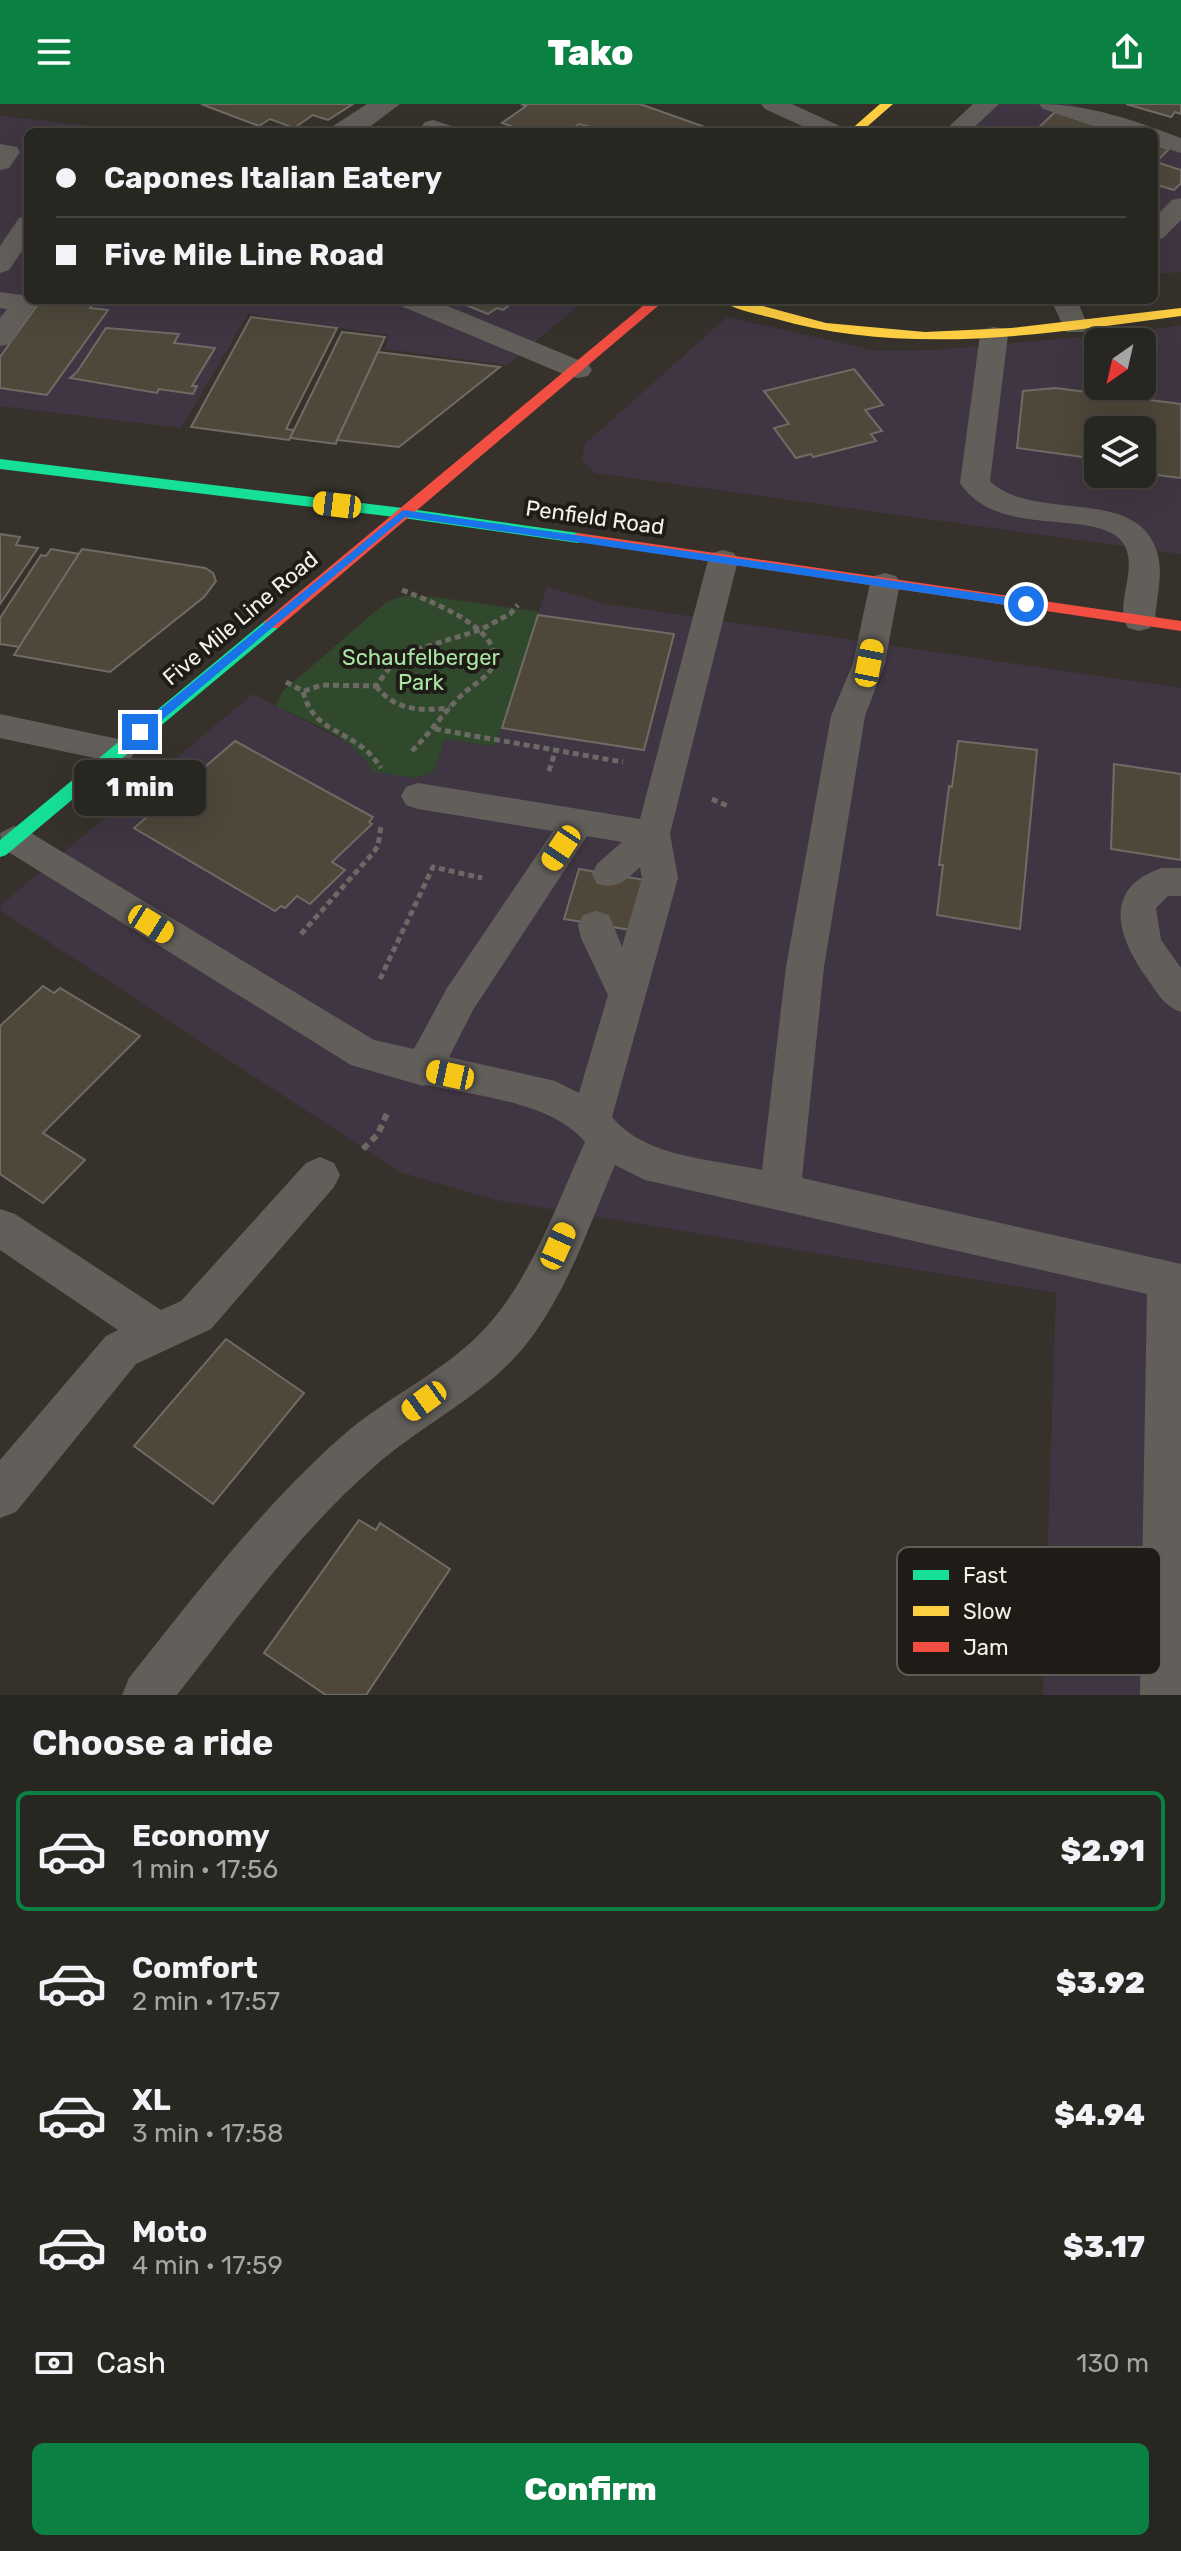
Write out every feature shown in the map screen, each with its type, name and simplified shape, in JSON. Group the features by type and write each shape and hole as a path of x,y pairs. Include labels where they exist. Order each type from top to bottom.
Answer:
{"main road":[{"path":"859,128 887,104"},
{"name":"Five Mile Line Road","path":"7,844 653,304"},
{"path":"738,304 775,318 819,328 885,334 994,335 1181,312"},
{"name":"Penfield Road","path":"0,464 403,513 1181,626"}],"street":[{"path":"349,128 386,104"}],"lane":[{"path":"773,104 825,128"},
{"path":"960,128 987,104"},
{"path":"1051,104 1128,128"},
{"path":"1158,137 1181,146"},
{"path":"0,151 8,152 0,163"},
{"path":"1158,229 1181,205"},
{"path":"0,300 24,303 0,338"},
{"path":"420,304 578,370"},
{"path":"1066,304 1075,326"},
{"path":"994,335 975,483 983,496 1003,506 1117,523 1134,535 1142,550 1139,620"},
{"path":"146,1695 307,1500 359,1450 489,1353 518,1321 558,1246 598,1130 628,997 660,878 653,834 723,560"},
{"path":"780,1191 805,967 825,846 848,716 869,663 885,583"},
{"path":"0,726 118,751"},
{"path":"418,796 653,834"},
{"path":"423,1070 460,999 577,823"},
{"path":"610,874 653,834"},
{"path":"7,844 365,1054 423,1070 555,1098 645,1163 1174,1282 1164,1695"},
{"path":"1181,882 1162,882 1147,891 1138,908 1143,944 1181,997"},
{"path":"596,925 599,938 628,997"},
{"path":"0,1496 121,1350 196,1315 320,1175"},
{"path":"0,1227 157,1332"}],"path":[{"path":"401,757 412,752 469,688 486,677 494,659 491,643 480,630 451,611 402,590"},
{"path":"376,686 399,655 480,630 510,614 518,605"},
{"path":"286,682 303,691 322,685 376,686"},
{"path":"376,686 383,697 396,706 423,710 451,708"},
{"path":"303,691 307,710 316,719 358,740 371,751 382,778"},
{"path":"435,729 636,765"},
{"path":"554,757 556,749"},
{"path":"380,767 391,762"},
{"path":"301,934 378,846 382,818"},
{"path":"380,979 433,867 489,879"}],"shaded area":[{"path":"975,104 1071,104 1149,128 949,128"},
{"path":"0,116 110,128 24,128 24,304 580,304 507,365 385,349 388,335 248,314 181,428 0,406"},
{"path":"1158,131 1181,138 1181,272 1158,274"},
{"path":"727,317 877,351 935,350 1084,337 1084,400 1156,400 1156,329 1181,325 1181,554 595,473 582,460 585,444"},
{"path":"547,587 606,604 1181,688 1181,1695 1043,1695 1044,1675 1161,1675 1161,1547 1048,1547 1056,1293 496,1200 400,1172 0,910 3,903 253,694 348,743 365,755 434,771 445,739 495,746"}],"green space":[{"name":"Schaufelberger Park","path":"404,596 427,596 539,612 495,746 445,739 434,771 417,778 373,772 355,749 343,740 276,706 282,692 376,611 388,601"}],"building":[{"path":"201,104 353,104 328,120 313,115 294,128 270,119 259,126"},
{"path":"521,104 640,104 708,128 594,128 579,124 574,128 516,128 502,123 526,106"},
{"path":"1126,104 1181,104 1181,114 1175,112 1171,117"},
{"path":"1055,112 1104,128 1038,128"},
{"path":"1158,145 1169,149 1158,160"},
{"path":"1158,163 1181,170 1181,183 1174,190 1158,185"},
{"path":"38,304 92,304 90,308 108,310 47,395 0,388 0,357"},
{"path":"464,304 511,304 488,314"},
{"path":"251,317 337,328 286,429 294,430 289,440 191,427"},
{"path":"106,328 179,334 174,343 215,348 192,386 197,386 193,394 159,389 157,393 70,378"},
{"path":"342,332 385,337 336,444 290,438"},
{"path":"378,352 500,367 399,447 337,440"},
{"path":"854,369 883,405 865,410 882,431 871,434 876,441 813,457 811,454 796,458 774,428 789,424 764,391"},
{"path":"1055,388 1084,392 1084,400 1150,400 1181,404 1181,478 1156,475 1156,416 1084,416 1084,457 1017,448 1023,391"},
{"path":"0,534 20,537 16,545 38,548 0,604"},
{"path":"51,549 79,554 19,647 0,644 0,618 41,555 46,556"},
{"path":"82,549 205,568 213,573 216,581 204,597 110,672 14,655"},
{"path":"538,615 674,634 644,750 502,728"},
{"path":"235,741 373,817 369,822 372,824 332,862 345,870 310,904 297,896 285,908 281,906 275,911 134,828"},
{"path":"958,741 1037,750 1020,929 937,915 943,865 939,865"},
{"path":"1114,764 1181,774 1181,860 1111,849"},
{"path":"579,869 645,880 631,930 564,919"},
{"path":"43,986 54,993 60,988 140,1036 43,1133 85,1160 43,1203 0,1174 0,1026"},
{"path":"226,1339 304,1393 213,1504 134,1446"},
{"path":"359,1520 376,1530 380,1523 450,1569 366,1695 326,1695 264,1653"}],"traffic: fast":[{"path":"0,464 403,513 578,538"},
{"path":"0,850 272,624"}],"traffic: slow":[{"path":"859,128 887,104"},
{"path":"741,304 826,327 925,336 1011,332 1181,312"}],"traffic: jam":[{"path":"272,624 653,304"},
{"path":"578,538 1181,626"}],"route":[{"path":"140,732 403,513 1026,604"}]}
